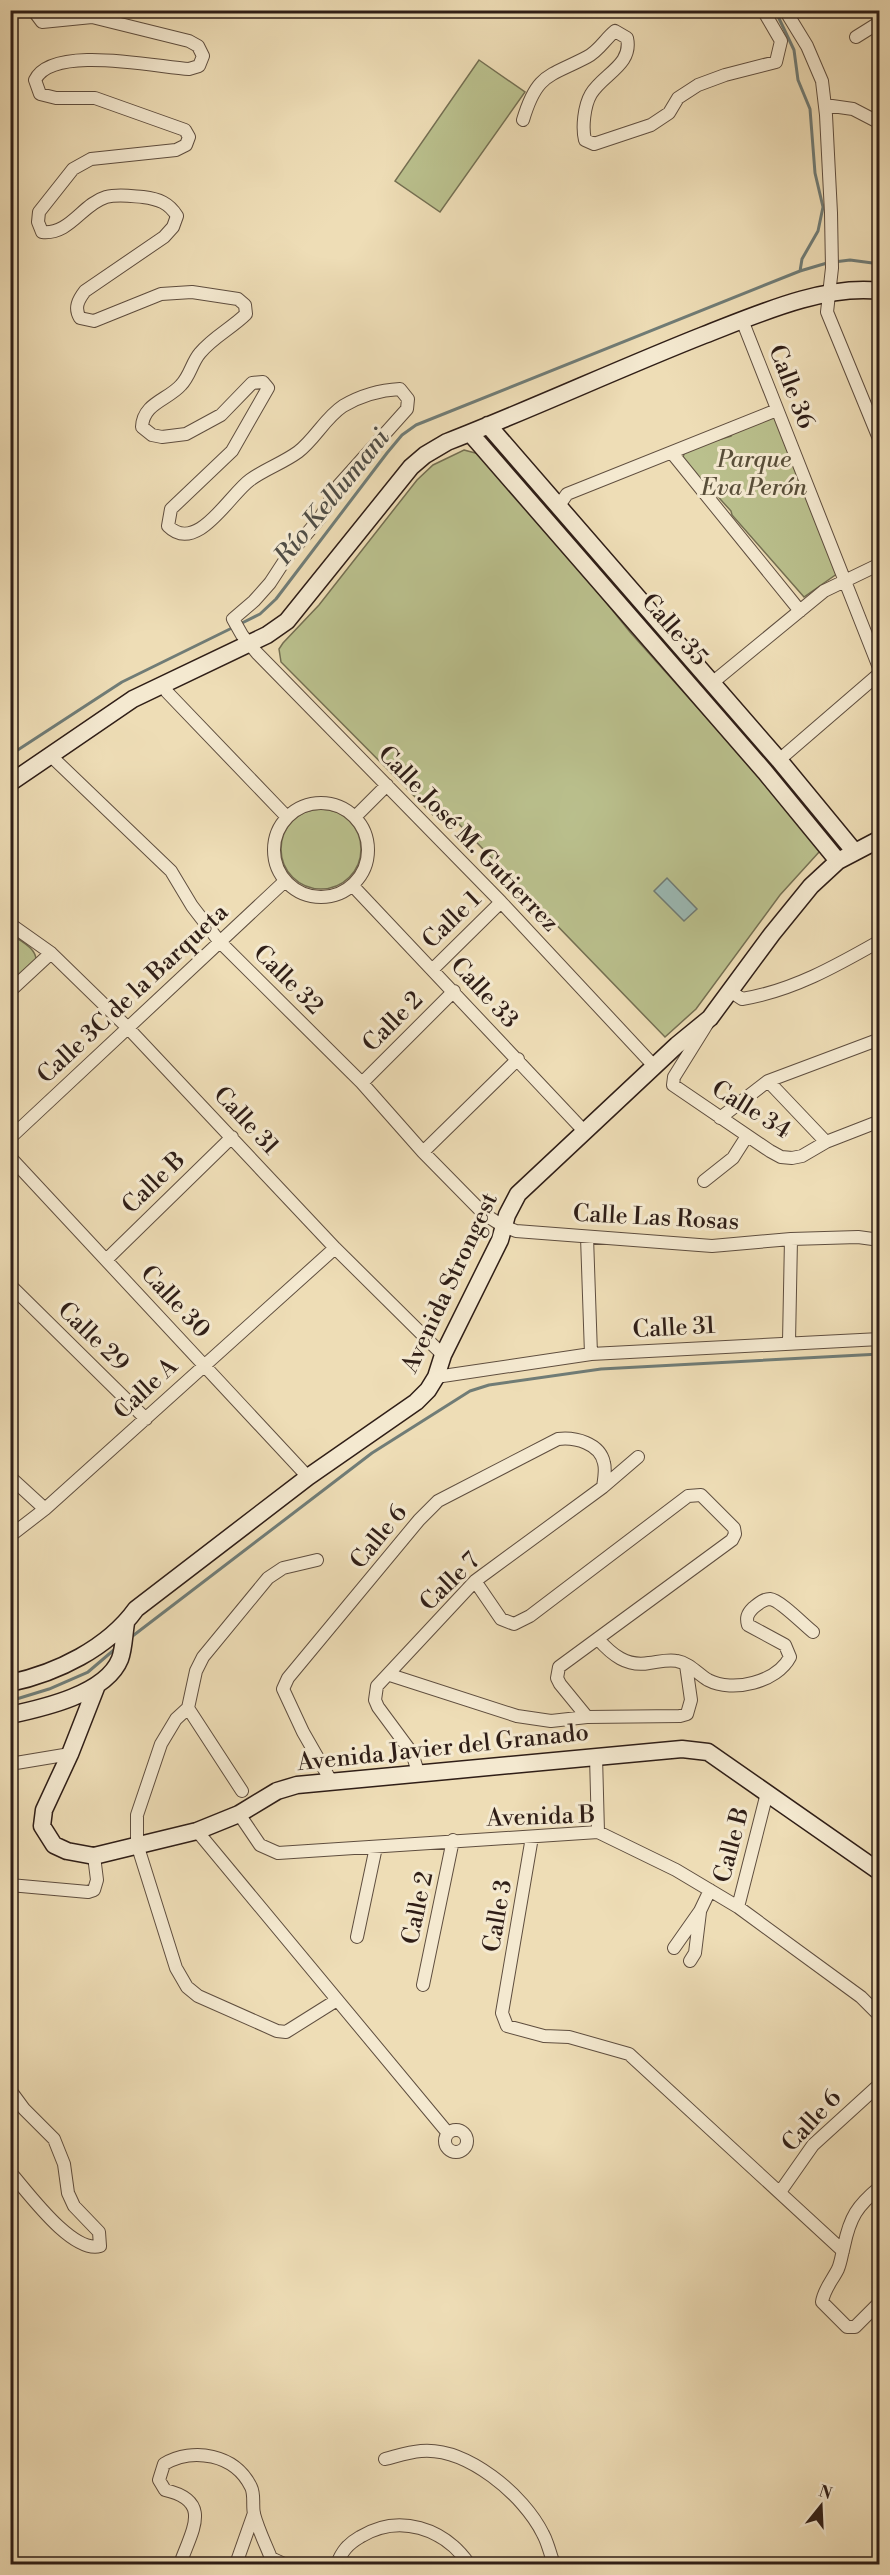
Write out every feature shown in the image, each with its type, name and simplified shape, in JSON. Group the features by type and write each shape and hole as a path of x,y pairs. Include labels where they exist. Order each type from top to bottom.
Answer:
{"street":[{"name":"Calle José M. Gutierrez","path":"37,10 36,14 42,22 92,17 189,41 198,46 203,56 199,66 189,69 104,60 57,63 39,72 35,80 40,94 56,98 95,98 184,130 189,137 186,145 176,150 92,159 73,169 39,212 38,222 42,232 53,233 65,227 103,198 119,195 154,199 171,206 177,216 173,227 164,237 85,291 78,300 76,312 80,318 94,321 161,294 192,292 238,299 245,305 246,314 198,354 183,383 169,396 150,406 142,417 142,427 152,435 162,437 186,434 221,415 252,383 263,382 268,388 231,451 171,508 168,526 174,532 183,535 198,530 218,515 249,480 299,452 316,431 343,406 382,390 400,388 408,399 407,409 339,484 320,518 287,557 270,583 254,601 233,618 246,639 501,902 654,1066"},
{"path":"523,120 530,97 548,76 589,56 615,31 627,38 629,48 625,59 591,95 583,129 585,140 594,144 651,126 669,113 678,98 698,85 725,75 776,62 780,41 763,10"},
{"path":"785,10 807,46 822,81 832,253 827,312 879,441"},
{"path":"856,37 879,22"},
{"path":"825,105 853,109 879,123"},
{"path":"10,783 133,699 246,639 287,621 411,467 432,450 636,362 742,320 800,301 862,289 879,291"},
{"name":"Calle 36","path":"742,320 879,672"},
{"path":"544,518 558,507 567,494 777,410"},
{"name":"Calle 35","path":"488,425 779,760 854,851"},
{"name":"Calle 35","path":"470,433 699,695 838,861"},
{"path":"672,453 800,611"},
{"path":"699,695 824,591 879,564"},
{"path":"606,589 620,578"},
{"path":"645,634 659,621"},
{"path":"765,772 879,672"},
{"path":"164,683 167,692 286,816"},
{"name":"Calle 32","path":"51,756 171,871 192,906 219,940 362,1083 423,1152 484,1214 503,1226"},
{"path":"355,817 387,785"},
{"path":"330,803 343,808 355,817 364,829 368,852 362,874 352,885 339,893 318,897 296,891 285,881 277,868 273,854 274,839 286,816 302,806 330,803"},
{"name":"Avenida Strongest","path":"10,1683 66,1666 125,1628 136,1609 308,1477 416,1402 428,1390 436,1377 443,1354 500,1240 507,1215 518,1194 654,1066 710,1018 791,909 811,886 838,861 879,839"},
{"name":"Calle 3C de la Barqueta","path":"10,1138 219,940 285,881"},
{"name":"Calle 33","path":"352,885 584,1131"},
{"name":"Calle 1","path":"433,969 501,902"},
{"name":"Calle 31","path":"10,924 51,953 128,1028 335,1248 443,1354"},
{"path":"730,991 742,999 762,996 820,974 879,941"},
{"path":"10,991 51,953"},
{"name":"Calle 2","path":"362,1083 454,991"},
{"name":"Calle 34","path":"710,1018 674,1077 673,1085 781,1157 792,1158 802,1155 826,1142 879,1121"},
{"path":"720,1118 768,1081 879,1039"},
{"path":"423,1152 518,1059"},
{"path":"768,1081 826,1142"},
{"path":"704,1181 733,1158 747,1136"},
{"name":"Calle B","path":"106,1260 232,1137"},
{"name":"Calle 30","path":"10,1157 308,1477"},
{"name":"Calle Las Rosas","path":"503,1226 516,1231 712,1246 791,1239 858,1237 879,1240"},
{"path":"587,1237 591,1354"},
{"path":"789,1342 791,1239"},
{"name":"Calle A","path":"10,1536 45,1509 335,1248"},
{"name":"Calle 29","path":"10,1285 146,1419"},
{"name":"Calle 31","path":"436,1377 591,1354 879,1339"},
{"name":"Calle 6","path":"331,1781 308,1741 283,1689 288,1678 419,1520 438,1500 558,1439 579,1440 590,1444 599,1453 604,1463 603,1487"},
{"name":"Calle 7","path":"418,1772 412,1753 386,1721 375,1700 377,1686 390,1675 475,1581 603,1487 638,1457"},
{"path":"10,1477 45,1509"},
{"path":"475,1581 501,1619 514,1624 530,1616 688,1496 701,1495 734,1528 735,1534 732,1540 559,1667 557,1672 560,1684 587,1717"},
{"path":"317,1560 283,1568 268,1578 204,1657 196,1671 188,1708 177,1719 161,1744 137,1815 137,1844 176,1968 192,1992 277,2031 286,2032 338,2000"},
{"path":"598,1639 610,1653 627,1662 644,1664 671,1660 686,1665 716,1683 746,1685 769,1676 787,1663 790,1656 784,1645 748,1625 746,1619 748,1612 762,1601 770,1599 778,1601 813,1632"},
{"path":"10,1715 67,1699 97,1685 114,1670 122,1651 125,1628"},
{"path":"390,1675 517,1716 551,1721 587,1717 687,1714 691,1700 686,1665"},
{"name":"Avenida Javier del Granado","path":"97,1685 70,1755 44,1810 42,1826 54,1845 68,1851 94,1856 197,1831 239,1814 277,1791 297,1785 682,1749 708,1752 879,1872"},
{"path":"188,1708 242,1791"},
{"path":"10,1764 70,1755"},
{"path":"596,1756 598,1832"},
{"name":"Calle B","path":"738,1907 768,1793"},
{"name":"Avenida B","path":"239,1814 260,1845 270,1851 286,1853 598,1832 637,1849 738,1907 861,1997 879,2016"},
{"path":"197,1831 447,2132"},
{"name":"Calle 3","path":"532,1837 502,2013 506,2024 511,2028 544,2036 569,2037 629,2054 780,2192"},
{"name":"Calle 2","path":"423,1985 453,1840"},
{"path":"357,1936 376,1847"},
{"path":"10,1885 88,1892 94,1890 97,1880 94,1856"},
{"path":"674,1948 700,1911 710,1890"},
{"path":"690,1961 696,1947 700,1911"},
{"name":"Calle 6","path":"780,2192 813,2145 879,2084"},
{"path":"10,2090 24,2109 54,2139 64,2164 68,2193 74,2206 99,2232 100,2246 86,2246 71,2236 35,2203 10,2172"},
{"path":"879,2187 864,2200 854,2214 839,2268 823,2293 822,2302 847,2327 855,2327 879,2302"},
{"path":"780,2192 843,2251"},
{"path":"385,2459 423,2451 443,2454 465,2461 498,2479 517,2498 543,2533 554,2565"},
{"path":"180,2565 193,2527 195,2510 191,2502 182,2494 165,2490 159,2480 164,2463 178,2455 201,2454 227,2462 244,2475 252,2490 254,2513 270,2558 284,2565"},
{"path":"236,2565 254,2513"},
{"path":"337,2565 347,2545 374,2528 396,2524 420,2526 444,2538 461,2552 469,2565"}],"green space":[{"path":"479,60 525,92 440,212 395,181"},
{"name":"Parque Eva Perón","path":"773,416 776,418 841,571 804,597 732,515 731,511 711,489 706,488 682,460 685,451 715,439 731,436 734,431"},
{"path":"464,450 479,454 554,538 630,632 762,780 820,851 780,895 696,1009 665,1037 452,817 433,815 281,662 279,649 283,643 319,605 417,480 433,465"},
{"path":"321,809 336,812 349,821 358,834 361,849 358,864 349,877 336,886 321,889 306,886 293,877 284,864 281,849 284,834 293,821 306,812"},
{"path":"11,934 34,952 36,961 11,985"}],"water":[{"path":"667,878 697,909 684,921 654,891"}],"waterway":[{"path":"775,10 794,50 798,80 810,109 815,173 823,207 818,231 802,259 800,271"},
{"name":"Río Kellumani","path":"834,262 850,260 880,264"},
{"name":"Río Kellumani","path":"240,624 260,614 276,599 387,453 402,435 416,425 800,271 827,263"},
{"name":"Río Kellumani","path":"10,755 122,682 234,627"},
{"path":"130,1638 372,1453 470,1391 489,1385 601,1369 880,1354"},
{"path":"10,1701 49,1689 88,1672 115,1649"}]}
